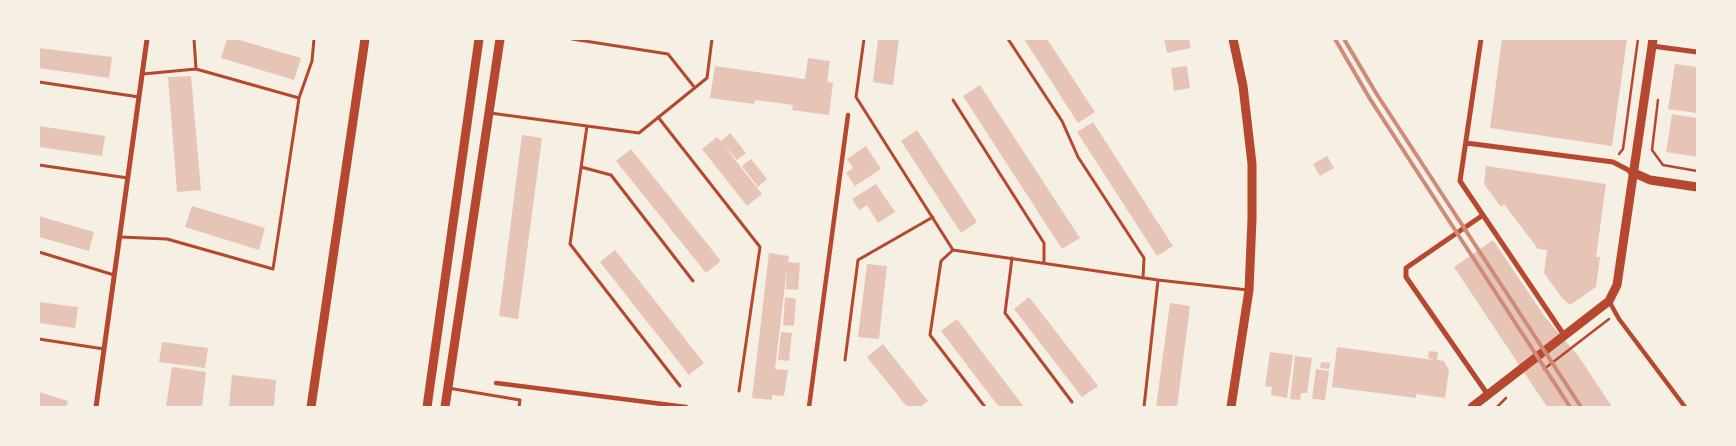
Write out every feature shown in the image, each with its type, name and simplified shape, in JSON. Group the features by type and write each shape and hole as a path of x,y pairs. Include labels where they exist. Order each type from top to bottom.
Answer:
{"street":[{"path":"96,407 148,39"},
{"path":"312,407 365,39"},
{"path":"427,407 479,39"},
{"path":"445,407 500,39"},
{"path":"1231,407 1249,290 1252,164 1243,86 1233,39"},
{"path":"1481,39 1460,181 1564,335"},
{"path":"1472,407 1609,301 1617,286 1652,42 1697,52"},
{"path":"809,407 848,115"},
{"path":"1466,142 1613,162 1650,180 1697,187"},
{"path":"1483,215 1406,268 1406,276 1488,396"},
{"path":"1609,301 1616,314 1685,407"},
{"path":"496,383 686,407"}],"lane":[{"path":"194,39 196,69"},
{"path":"120,237 167,239 274,269 299,98 312,61 314,39"},
{"path":"572,39 668,54 694,88"},
{"path":"488,112 639,133 707,78 712,39"},
{"path":"864,39 856,98 953,250"},
{"path":"1008,39 1062,121 1078,157 1144,258 1143,278"},
{"path":"143,74 196,69 299,98"},
{"path":"39,82 139,97"},
{"path":"953,100 1044,243 1044,263"},
{"path":"658,117 760,246 739,392"},
{"path":"588,126 570,244 680,386"},
{"path":"39,164 128,178"},
{"path":"581,167 611,175 693,281"},
{"path":"845,360 858,260 933,217"},
{"path":"953,250 1143,278 1249,290"},
{"path":"953,250 941,261 930,336 984,407"},
{"path":"39,252 114,275"},
{"path":"1012,258 1005,313 1072,402"},
{"path":"1144,407 1158,280"},
{"path":"39,339 104,349"},
{"path":"448,388 520,400 519,407"}],"path":[{"path":"1613,155 1617,155 1623,149 1638,39"},
{"path":"1658,98 1652,150 1663,165 1697,171"},
{"path":"1540,372 1616,314"},
{"path":"1497,407 1509,395"}],"building":[{"path":"227,39 236,39 301,58 294,80 221,58"},
{"path":"878,39 899,39 893,85 873,82"},
{"path":"1024,39 1047,39 1095,112 1078,123"},
{"path":"1164,39 1189,39 1191,48 1167,53"},
{"path":"1502,39 1627,39 1612,146 1490,128"},
{"path":"39,48 112,57 109,78 39,68"},
{"path":"808,58 830,61 827,82 833,83 829,115 792,110 793,105 755,100 754,104 710,98 715,66 805,79"},
{"path":"1675,64 1697,67 1697,113 1668,109"},
{"path":"1187,66 1190,88 1174,91 1171,68"},
{"path":"191,76 201,190 177,192 168,77"},
{"path":"980,85 1080,238 1062,249 963,96"},
{"path":"1672,114 1697,118 1697,157 1666,152"},
{"path":"1093,122 1173,246 1157,256 1077,132"},
{"path":"39,126 105,136 102,156 39,147"},
{"path":"917,130 977,222 961,233 901,141"},
{"path":"730,133 746,153 737,160 722,143 762,194 747,206 702,149 717,137 721,141"},
{"path":"522,135 542,138 518,319 499,316"},
{"path":"866,146 881,169 855,186 846,173 853,168 847,159"},
{"path":"631,149 721,261 706,273 616,161"},
{"path":"1327,156 1334,168 1320,176 1313,164"},
{"path":"751,159 767,179 758,187 742,166"},
{"path":"1486,166 1606,184 1596,257 1600,257 1596,287 1570,305 1562,298 1544,273 1547,250 1538,249 1504,204 1501,207 1484,184"},
{"path":"876,184 895,212 878,223 867,205 859,210 852,199"},
{"path":"192,206 265,228 259,250 185,227"},
{"path":"39,216 94,232 89,251 39,237"},
{"path":"1493,240 1545,317 1579,357 1612,407 1547,407 1454,267"},
{"path":"615,250 704,363 689,375 600,262"},
{"path":"769,253 789,256 788,262 800,263 798,290 786,289 787,268 775,369 788,370 784,396 772,395 772,400 752,398"},
{"path":"867,264 887,266 879,339 858,337"},
{"path":"785,297 796,299 794,326 783,325"},
{"path":"1029,297 1098,386 1082,397 1014,309"},
{"path":"39,302 78,307 75,328 39,323"},
{"path":"1170,303 1190,306 1177,407 1156,407"},
{"path":"957,319 1024,407 999,407 941,331"},
{"path":"781,332 792,333 789,361 778,360"},
{"path":"162,342 208,348 205,368 159,362"},
{"path":"883,344 928,401 920,407 907,407 867,357"},
{"path":"1337,347 1434,360 1428,358 1429,351 1438,352 1437,360 1444,361 1449,370 1445,398 1416,394 1416,398 1332,387"},
{"path":"1270,352 1293,355 1287,398 1271,395 1272,387 1265,386"},
{"path":"1295,356 1312,358 1307,393 1301,393 1300,400 1290,399"},
{"path":"1321,362 1330,363 1329,369 1320,368"},
{"path":"172,367 206,372 202,407 166,407"},
{"path":"1316,369 1329,371 1325,400 1312,399"},
{"path":"232,375 276,380 274,407 229,407"},
{"path":"39,392 68,401 66,407 39,407"}],"railway":[{"path":"1335,39 1370,99 1570,407"},
{"path":"1344,39 1376,93 1581,407"}]}
